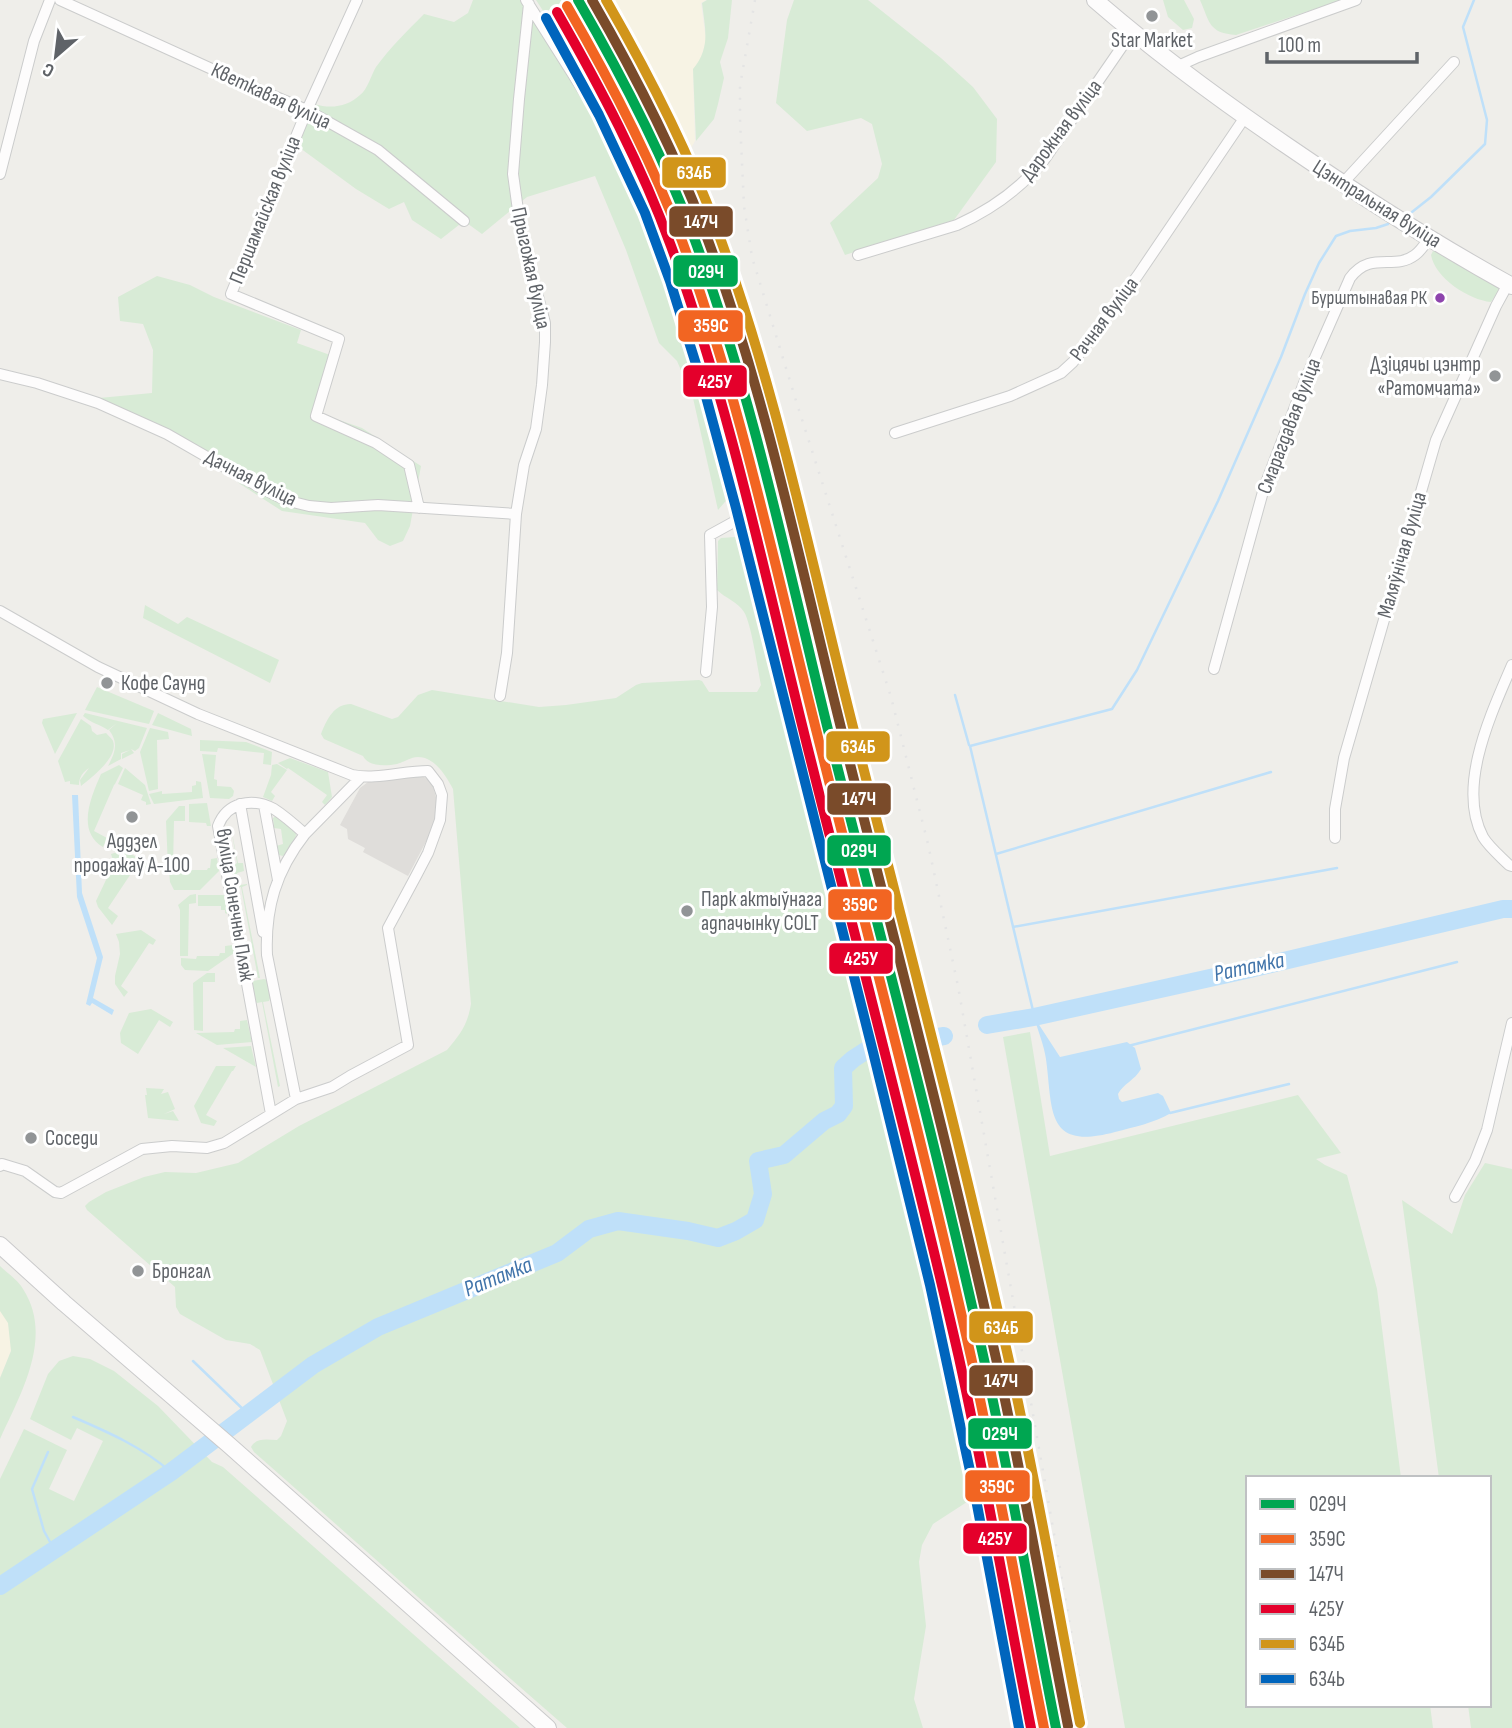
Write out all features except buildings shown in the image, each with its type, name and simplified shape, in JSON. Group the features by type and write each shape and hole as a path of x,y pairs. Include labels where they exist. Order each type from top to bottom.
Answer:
{"street":[{"path":"0,174 34,41 50,0"},
{"name":"Кветкавая вуліца","path":"60,0 307,110 378,150 464,221"},
{"name":"Першамайская вуліца","path":"357,0 307,110 231,294 339,339 316,416 376,443 410,465 419,508"},
{"name":"Цэнтральная вуліца","path":"1095,0 1176,67 1342,184 1510,285"},
{"path":"1176,67 1356,0"},
{"path":"528,2 586,95 638,166 691,275 701,302 724,393 757,504 874,981"},
{"name":"Прыгожая вуліца","path":"500,696 507,653 516,514 524,466 536,429 545,342 545,323 521,232 513,174 528,2"},
{"name":"Дарожная вуліца","path":"858,255 957,225 1017,188 1044,160 1132,32"},
{"path":"1342,184 1454,62"},
{"name":"Рачная вуліца","path":"895,433 1010,397 1061,373 1073,362 1138,275 1245,117"},
{"name":"Смарагдавая вуліца","path":"1214,669 1265,488 1306,378 1350,278 1370,262 1398,261 1413,257 1429,238"},
{"name":"Маляўнічая вуліца","path":"1335,838 1335,809 1344,758 1436,440 1496,306 1510,285"},
{"name":"Дачная вуліца","path":"0,374 98,403 167,434 285,500 331,508 378,505 516,514"},
{"path":"706,672 712,607 710,535 741,518 757,504"},
{"path":"0,611 97,667 186,709 361,777 428,771 438,783 442,796 440,820 428,853 388,928 408,1045 331,1087 296,1099 224,1143 206,1148 172,1146 142,1149 61,1193 25,1171 1,1162"},
{"path":"1512,665 1484,736 1474,785 1474,803 1484,839 1512,866"},
{"path":"305,834 361,777"},
{"name":"вуліца Сонечны Пляж","path":"271,1114 218,826 228,810 240,804 253,803 275,810 305,834 284,864 269,906 267,935 267,955 296,1099"},
{"path":"240,804 267,955"},
{"path":"264,805 278,880"},
{"path":"1455,1197 1475,1161 1487,1130 1512,1023"},
{"path":"0,1245 548,1728"},
{"path":"990,1493 1029,1694 1033,1728"}],"shaded area":[{"path":"604,0 706,0 701,3 706,40 701,59 693,70 695,141 686,157 621,29"},
{"path":"412,775 424,777 429,781 438,805 432,830 408,876 363,852 365,848 348,839 347,829 340,825 360,788 368,782"},
{"path":"0,1295 12,1307 11,1351 0,1378"}],"green space":[{"path":"473,0 520,0 624,167 669,266 736,489 718,510 693,398 677,361 659,343 626,250 595,176 527,197 482,234 464,221 441,239 412,220 404,202 389,209 356,189 300,148 305,123 314,104 338,106 355,99 365,89 381,60 424,14 454,22 468,13"},
{"path":"536,0 565,0 645,151 644,154 611,115"},
{"path":"707,0 732,0 728,38 720,62 724,78 718,104 714,119 696,141 693,69 705,45 702,3"},
{"path":"794,0 868,0 973,87 997,119 996,162 954,220 845,255 830,223 878,178 882,164 872,124 861,118 807,131 776,103 787,20"},
{"path":"1163,0 1184,0 1194,19 1192,28 1183,30 1168,17"},
{"path":"1200,0 1342,0 1236,35 1215,29"},
{"path":"1433,251 1498,286 1499,290 1491,302 1463,292 1446,279 1434,264 1431,255"},
{"path":"157,276 190,285 214,297 301,330 297,343 330,355 319,413 362,428 421,466 410,526 403,541 390,546 378,540 365,523 282,511 240,484 212,455 99,398 152,393 153,350 143,324 120,321 118,297"},
{"path":"749,536 857,1014 975,1487 974,1494 970,1500 933,1524 922,1545 919,1562 926,1626 914,1699 923,1728 567,1728 254,1452 251,1447 256,1442 277,1440 287,1421 260,1350 250,1344 226,1340 180,1314 176,1307 175,1287 85,1206 106,1192 144,1177 165,1172 196,1173 238,1163 299,1126 447,1050 463,1029 471,1004 453,789 430,760 415,757 393,765 378,765 324,739 321,734 336,710 351,704 392,719 398,717 418,695 432,690 539,707 616,698 642,683 699,680 709,692 757,692 761,685 747,617 738,605 717,590 718,541 721,538"},
{"path":"145,605 178,624 187,617 279,660 270,683 143,618"},
{"path":"97,687 154,711 149,724 85,710"},
{"path":"77,713 55,754 42,723 43,719"},
{"path":"85,713 147,728 139,748 135,751 131,749 134,753 122,759 122,754 130,750 121,753 121,759 108,766 115,748 109,730 117,723 108,730 83,716"},
{"path":"158,713 191,729 192,736 152,725"},
{"path":"81,719 91,726 97,735 106,733 113,741 114,747 108,760 81,786 80,780 79,785 65,782 58,761"},
{"path":"150,728 168,732 169,739 157,740 158,789 149,791 140,752"},
{"path":"200,740 246,742 272,752 271,765 263,764 264,753 218,748 217,752 200,751"},
{"path":"202,754 216,755 214,779 217,780 217,786 231,787 234,791 229,799 210,798"},
{"path":"290,758 328,772 332,797 325,805 322,802 327,795 278,763"},
{"path":"277,764 287,770 271,792 275,796 272,801 263,797 272,765"},
{"path":"119,765 123,768 94,831 107,838 103,847 90,832 88,813 101,774"},
{"path":"125,768 145,785 151,804 146,805 146,802 141,800 143,795 118,784"},
{"path":"196,781 201,782 203,798 154,804 149,794 162,791 162,794 192,792"},
{"path":"207,803 211,826 189,822 189,804"},
{"path":"179,806 185,806 185,821 174,821 173,867 168,867 166,821"},
{"path":"276,816 296,831 293,845 283,856 279,855 276,846 283,844 281,829 274,828 273,818"},
{"path":"231,828 238,863 243,863 244,871 237,873 240,885 247,884 242,887 260,978 241,887 234,887 230,868 237,863"},
{"path":"124,850 152,866 149,870 138,863 108,908 118,916 112,925 96,901 114,863 111,854"},
{"path":"217,858 219,871 200,890 174,890 169,870 207,870 210,868 211,859"},
{"path":"196,894 196,903 189,904 188,956 180,956 178,905 190,895"},
{"path":"198,895 224,895 227,914 225,910 221,910 221,906 198,906"},
{"path":"141,930 156,940 153,945 149,943 121,986 128,992 124,997 115,984 120,954 116,934"},
{"path":"233,945 234,953 208,971 185,970 181,965 181,958 219,956 220,953 225,953 225,946"},
{"path":"207,973 215,973 215,982 203,982 203,1031 194,1030 193,983"},
{"path":"267,980 270,998 269,1001 263,1002 280,1086 278,1087 262,1002 255,1001 251,984"},
{"path":"151,1009 173,1022 170,1027 159,1020 138,1054 121,1043 120,1033 129,1013"},
{"path":"247,1020 252,1042 217,1045 196,1033 234,1032 235,1029 240,1029 240,1021"},
{"path":"1030,1032 1050,1156 1298,1095 1341,1153 1316,1159 1347,1175 1377,1289 1401,1476 1246,1476 1246,1707 1430,1707 1433,1728 1125,1728 1003,1037"},
{"path":"251,1046 256,1067 223,1048"},
{"path":"216,1066 236,1066 206,1115 217,1121 214,1126 201,1123 194,1106"},
{"path":"146,1088 164,1089 161,1094 168,1092 175,1109 164,1114 173,1111 179,1121 148,1118"},
{"path":"1485,1163 1512,1169 1512,1728 1471,1728 1468,1707 1491,1707 1491,1476 1439,1476 1402,1200 1452,1234 1465,1195"},
{"path":"0,1266 23,1289 32,1307 35,1345 25,1384 0,1439 0,1378 11,1351 8,1323 0,1311"},
{"path":"73,1356 90,1359 114,1371 158,1406 212,1462 223,1467 520,1728 0,1728 0,1479 24,1429 67,1450 49,1489 74,1501 103,1441 77,1428 71,1440 30,1419 48,1374 59,1361"}],"water":[{"path":"72,795 78,795 82,893 103,957 93,998 114,1010 112,1015 92,1003 90,1006 86,1004 97,958 77,897"},
{"path":"1034,1017 1060,1057 1127,1042 1135,1048 1141,1069 1120,1091 1119,1099 1122,1102 1158,1093 1163,1096 1171,1113 1144,1124 1092,1136 1076,1136 1064,1131 1052,1110 1045,1054"}],"waterway":[{"path":"1412,212 1485,144 1487,120 1463,27 1474,0"},
{"path":"1035,1019 970,746 1112,709 1137,670 1218,501 1319,263 1336,236 1388,224"},
{"path":"955,695 969,745"},
{"path":"996,854 1271,772"},
{"path":"1013,927 1337,868"},
{"name":"Ратамка","path":"987,1025 1034,1017 1512,909"},
{"path":"1128,1046 1457,962"},
{"name":"Ратамка","path":"0,1586 171,1472 313,1365 378,1327 557,1253 589,1229 618,1221 718,1238 755,1220 763,1194 758,1161 784,1155 824,1121 838,1114 844,1106 843,1068 870,1048 944,1036"},
{"path":"1170,1113 1289,1084"},
{"path":"193,1361 249,1415"},
{"path":"73,1417 112,1434 171,1472"},
{"path":"48,1452 32,1489 44,1531 55,1551"}],"railway":[{"path":"755,0 740,86 744,206 752,257 891,697 928,844 958,986 1088,1728"}],"transit line":[{"name":"029Ч","path":"578,0 640,115 681,204 715,298 753,426 966,1279 1003,1448 1056,1728"},
{"name":"147Ч","path":"592,0 623,55 679,168 725,289 764,417 995,1354 1068,1726"},
{"name":"634Б","path":"606,0 666,111 705,198 738,289 775,414 989,1274 1027,1444 1080,1723"},
{"name":"359С","path":"567,6 629,121 670,210 704,304 742,431 954,1281 990,1449 1044,1728"},
{"name":"425У","path":"557,12 619,126 647,185 693,309 730,436 959,1358 1031,1728"},
{"name":"634Ь","path":"546,18 599,115 645,213 670,281 705,393 930,1285 975,1494 1019,1728"}],"place":[{"name":"Star Market","path":"1152,16"},
{"name":"Бурштынавая РК","path":"1440,298"},
{"name":"Дзіцячы цэнтр «Ратомчата»","path":"1495,376"},
{"name":"Кофе Саунд","path":"107,683"},
{"name":"Аддзел продажаў А-100","path":"132,817"},
{"name":"Парк актыўнага адпачынку COLT","path":"687,911"},
{"name":"Соседи","path":"31,1138"},
{"name":"Бронгал","path":"138,1271"}]}
